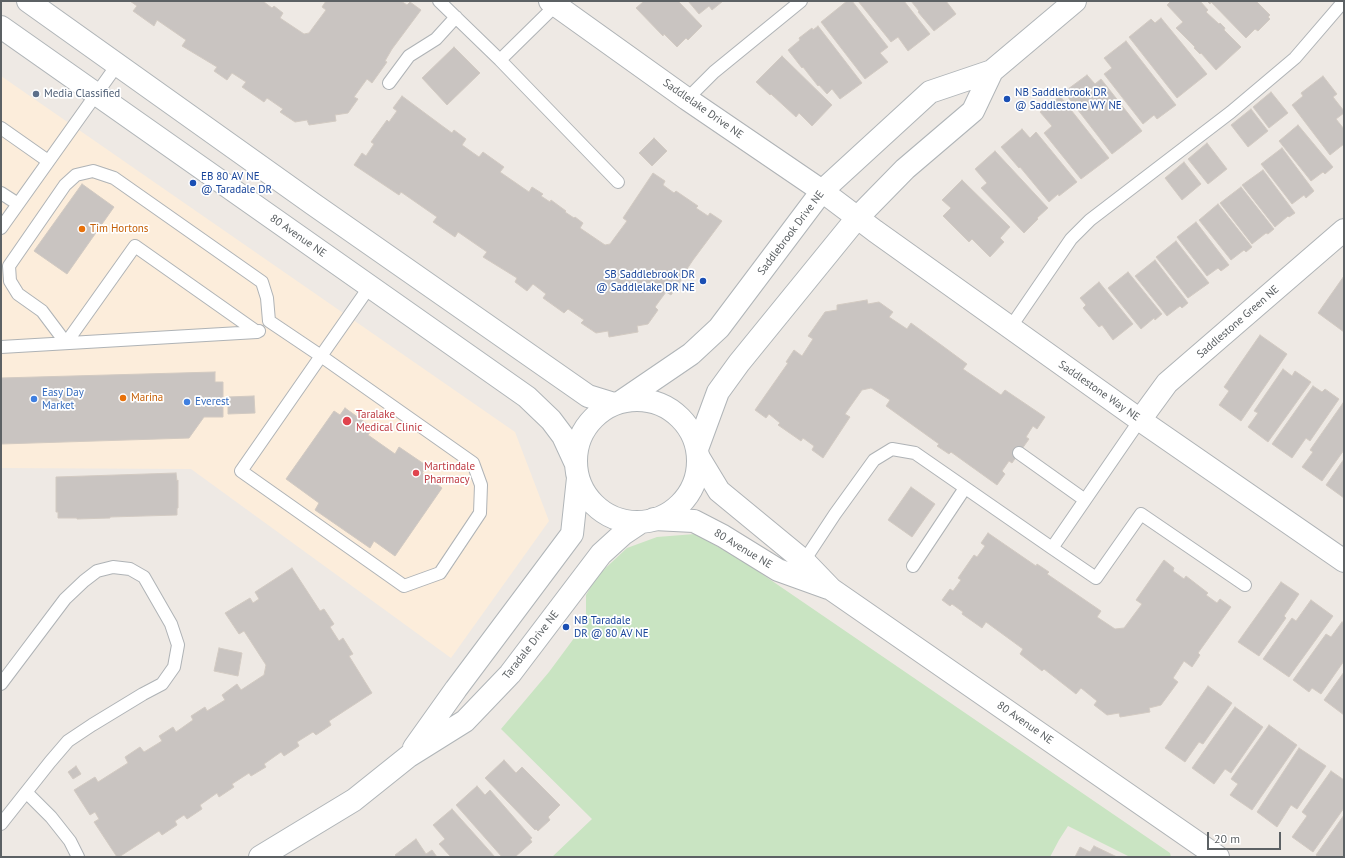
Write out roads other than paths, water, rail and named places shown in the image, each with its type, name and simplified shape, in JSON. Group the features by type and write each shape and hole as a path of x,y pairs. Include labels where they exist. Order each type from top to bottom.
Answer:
{"street":[{"path":"28,1 313,204 588,396 618,403"},
{"name":"Saddlebrook Drive NE","path":"618,403 691,354 719,328 822,190 930,92 992,71 1075,1"},
{"name":"Saddlelake Drive NE","path":"555,3 688,99 822,190 857,218"},
{"name":"80 Avenue NE","path":"1,27 527,397 551,420 563,436 577,470"},
{"name":"Saddlebrook Drive NE","path":"698,453 718,392 739,363 857,218 906,169 973,111 992,71"},
{"name":"Saddlestone Way NE","path":"857,218 1140,420 1344,560"},
{"name":"Saddlestone Green NE","path":"1140,420 1167,383 1344,230"},
{"path":"637,399 660,404 679,415 690,428 698,453 698,472 693,486 681,504 662,517 647,521 625,521 611,516 587,497 577,470 578,441 584,428 603,409 618,403 637,399"},
{"name":"80 Avenue NE","path":"698,453 719,491 804,561 831,589 1218,857"},
{"name":"Taradale Drive NE","path":"409,756 456,689 572,534 577,470"},
{"name":"80 Avenue NE","path":"647,521 694,521 723,536 778,570 831,589"},
{"name":"Taradale Drive NE","path":"260,857 354,800 409,756 465,721 510,674 601,554 623,534 647,521"}],"lane":[{"path":"439,1 500,60 618,182"},
{"path":"688,99 714,72 801,1"},
{"path":"1010,328 1070,239 1090,220 1231,112 1294,58 1344,1"},
{"path":"500,60 555,3"},
{"path":"389,82 409,56 436,39 456,17"},
{"path":"1,228 117,65"},
{"path":"1,128 48,161"},
{"path":"66,343 42,311 18,294 10,281 10,266 65,185 76,175 93,172 114,178 262,282 267,298 269,321"},
{"path":"1,193 18,204"},
{"path":"66,343 135,246 257,332"},
{"path":"269,321 321,356 473,463 481,485 480,513 440,573 404,586 241,471 321,356 370,286"},
{"path":"1,347 257,332 269,321"},
{"path":"1052,548 1140,420"},
{"path":"804,561 835,514 874,460 892,449 915,454 1096,578 1140,514 1245,585"},
{"path":"1019,453 1085,500"},
{"path":"913,566 965,488"},
{"path":"1,684 65,599 97,571 113,567 130,569 144,577 171,624 178,645 174,666 162,684 130,702 68,741 1,824"},
{"path":"27,793 51,817 70,841 78,857"}],"place":[{"name":"Media Classified","path":"36,94"},
{"name":"NB Saddlebrook DR @ Saddlestone WY NE","path":"1007,99"},
{"name":"EB 80 AV NE @ Taradale DR","path":"193,183"},
{"name":"Tim Hortons","path":"82,229"},
{"name":"SB Saddlebrook DR @ Saddlelake DR NE","path":"703,281"},
{"name":"Marina","path":"123,398"},
{"name":"Easy Day Market","path":"34,399"},
{"name":"Everest","path":"187,402"},
{"name":"Taralake Medical Clinic","path":"347,421"},
{"name":"Martindale Pharmacy","path":"416,473"},
{"name":"NB Taradale DR @ 80 AV NE","path":"566,627"}]}
